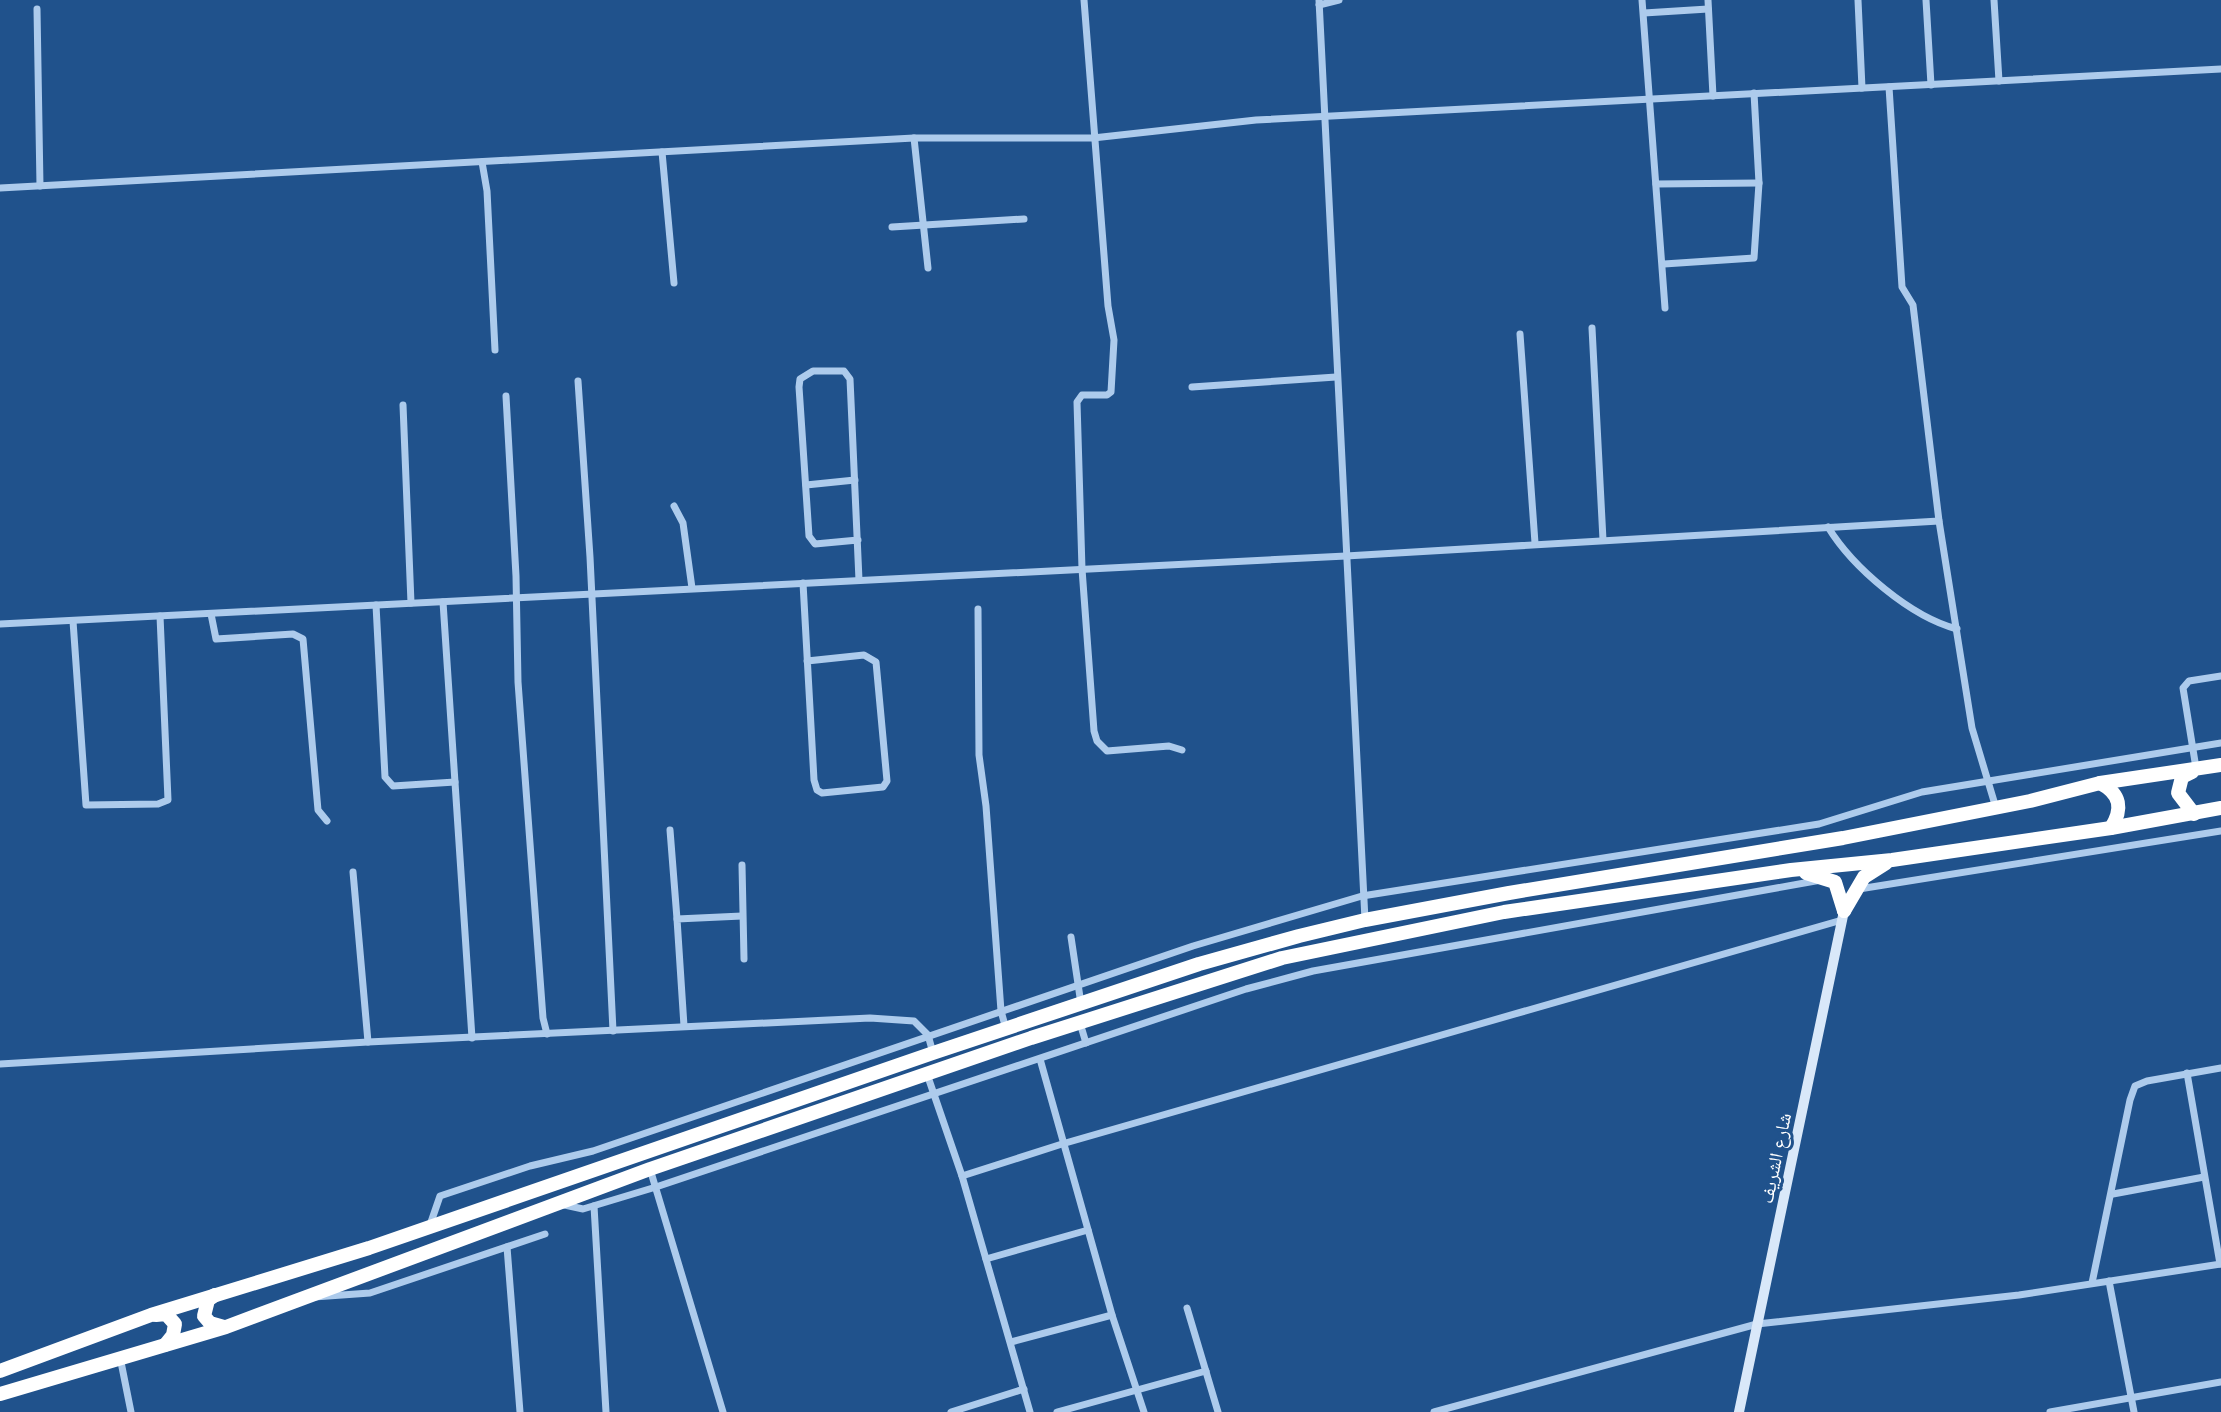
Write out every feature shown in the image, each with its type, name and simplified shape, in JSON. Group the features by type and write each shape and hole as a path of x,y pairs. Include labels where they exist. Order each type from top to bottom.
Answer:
{"highway":[{"path":"0,1371 151,1315 369,1248 429,1225 1199,964 1365,920 1780,849 1996,808 2100,783 2221,765"},
{"path":"2194,814 2178,793 2182,777 2196,769"},
{"path":"2100,783 2113,790 2117,797 2119,808 2111,828"},
{"path":"0,1394 226,1328 305,1296 650,1169 1242,970 1362,939 1504,912 1791,870 1892,860 2111,828 2221,808"},
{"path":"1843,915 1855,889 1869,873 1892,860"},
{"path":"1791,870 1828,878 1835,883 1843,915"},
{"path":"216,1294 208,1300 204,1316 210,1323 226,1328"},
{"path":"151,1315 166,1314 175,1324 173,1335 165,1345"}],"main road":[{"name":"شارع الشريف","path":"1739,1412 1843,915"}],"street":[{"path":"1084,0 1093,138 1108,306 1114,340 1111,391 1107,395 1082,395 1077,402 1082,569 1097,741 1107,751 1169,746 1182,750"},
{"path":"1339,0 1319,2 1365,920"},
{"path":"1642,0 1664,264 1665,308"},
{"path":"1858,0 1862,88"},
{"path":"1926,0 1931,85"},
{"path":"1994,0 1999,81"},
{"path":"1644,13 1708,4 1713,96"},
{"path":"37,9 40,186"},
{"path":"0,188 914,138 1093,138 1256,120 1323,119 1650,97 2221,69"},
{"path":"1889,87 1902,287 1913,305 1939,521 1972,728 1996,808"},
{"path":"1664,264 1754,258 1759,183 1754,93"},
{"path":"914,138 928,268"},
{"path":"662,152 674,284"},
{"path":"482,162 487,191 495,350"},
{"path":"1656,184 1759,183"},
{"path":"892,227 1024,219"},
{"path":"1592,328 1603,540"},
{"path":"1520,334 1535,544"},
{"path":"858,540 815,544 811,541 799,387 800,379 813,372 835,370 849,375 858,540 859,580"},
{"path":"1192,387 1336,377"},
{"path":"578,382 592,593 613,1031"},
{"path":"506,396 517,599 518,682 543,1018 547,1034"},
{"path":"403,405 411,603"},
{"path":"806,485 855,480"},
{"path":"674,506 683,523 692,588"},
{"path":"0,624 1346,556 1939,521"},
{"path":"1828,527 1850,560 1931,620 1957,629"},
{"path":"803,583 807,661 814,780 817,790 832,793 883,787 887,781 876,662 864,655 807,661"},
{"path":"443,601 471,1038"},
{"path":"376,605 385,777 393,786 455,782"},
{"path":"978,609 979,755 986,806 1001,1011 1007,1029"},
{"path":"211,614 214,637 219,640 293,634 303,639 318,810 327,821"},
{"path":"73,621 86,805 158,804 169,800 160,617"},
{"path":"2196,769 2183,688 2189,681 2221,676"},
{"path":"429,1225 440,1196 530,1166 593,1151 1193,946 1362,896 1819,824 1922,792 1990,783 2221,743"},
{"path":"670,830 684,1026"},
{"path":"1855,889 2221,831"},
{"path":"742,865 744,959"},
{"path":"353,872 368,1042"},
{"path":"559,1204 573,1209 594,1206 656,1187 1246,989 1326,968 1828,878"},
{"path":"962,1176 1062,1144 1843,915"},
{"path":"677,919 741,916"},
{"path":"1072,937 1076,985 1081,1005"},
{"path":"1193,946 1199,964"},
{"path":"1142,963 1147,982"},
{"path":"0,1064 684,1026 909,1018 928,1035 933,1053"},
{"path":"1080,1023 1086,1043"},
{"path":"1040,1059 1112,1315 1144,1412"},
{"path":"2092,1283 2113,1194 2130,1100 2136,1086 2187,1073 2221,1068"},
{"path":"1434,1412 1757,1324 1940,1305 2220,1264 2187,1073"},
{"path":"927,1074 962,1176 1030,1412"},
{"path":"650,1169 723,1412"},
{"path":"2113,1194 2204,1177"},
{"path":"594,1206 607,1412"},
{"path":"986,1259 1088,1230"},
{"path":"305,1296 326,1299 370,1293 545,1234"},
{"path":"507,1247 520,1412"},
{"path":"2109,1280 2134,1412"},
{"path":"1187,1308 1218,1412"},
{"path":"1011,1342 1112,1315"},
{"path":"120,1357 131,1412"},
{"path":"1057,1412 1206,1371"},
{"path":"2050,1412 2221,1382"},
{"path":"951,1412 1024,1389"}]}
